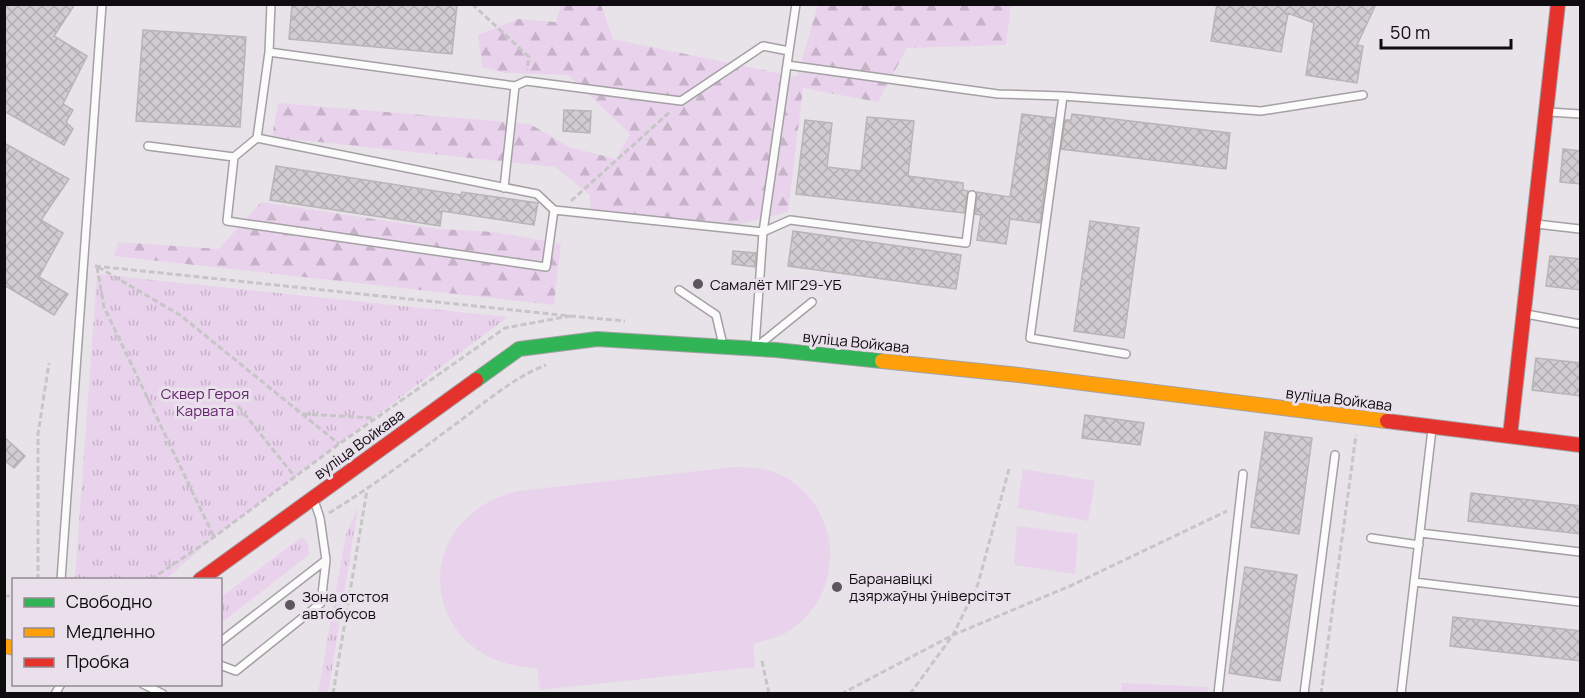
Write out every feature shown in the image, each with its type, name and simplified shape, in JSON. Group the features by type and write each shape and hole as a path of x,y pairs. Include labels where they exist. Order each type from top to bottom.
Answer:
{"main road":[{"path":"1510,436 1558,4"},
{"name":"вуліца Войкава","path":"201,578 519,350 597,339 754,349 1019,375 1581,445"}],"lane":[{"path":"61,578 102,4"},
{"path":"271,4 269,52 257,138 234,157 227,221 546,267 557,210"},
{"path":"754,349 763,232 796,4"},
{"path":"269,52 515,86 526,81 681,101 763,46 789,51"},
{"path":"787,65 998,94 1063,96 1261,111 1363,95"},
{"path":"504,188 515,86"},
{"path":"1063,96 1030,338 1126,354"},
{"path":"1546,111 1581,114"},
{"path":"257,138 537,194 557,210 763,232 790,220 966,243 972,195"},
{"path":"148,146 234,157"},
{"path":"1533,224 1581,229"},
{"path":"679,290 717,315 723,347"},
{"path":"754,349 812,302"},
{"path":"1523,314 1581,324"},
{"path":"1401,693 1433,427"},
{"path":"1304,693 1335,455"},
{"path":"1218,693 1243,474"},
{"path":"222,666 236,671 321,603 326,560 320,518 314,498"},
{"path":"1420,533 1581,552"},
{"path":"1371,538 1419,545"},
{"path":"222,640 326,560"},
{"path":"1414,582 1581,602"},
{"path":"147,686 163,693"}],"path":[{"path":"472,4 529,57 526,81"},
{"path":"557,210 681,101"},
{"path":"94,266 180,315 339,444"},
{"path":"94,266 570,316 505,328 339,444 214,537 152,578"},
{"path":"94,266 104,307 214,537"},
{"path":"38,578 38,434 49,363"},
{"path":"320,518 367,490 534,369 552,363"},
{"path":"238,405 295,477"},
{"path":"302,414 376,418"},
{"path":"1321,693 1356,433 1366,434"},
{"path":"910,693 953,635 978,584 1009,469"},
{"path":"333,693 367,490"},
{"path":"841,693 953,635 1070,586 1239,505"},
{"path":"762,661 769,693"}],"green space":[{"path":"561,5 601,5 613,39 797,77 818,5 1011,5 1006,45 907,48 878,102 803,88 788,212 725,228 591,214 590,195 555,167 272,137 278,103 530,124 569,147 616,159 630,134 568,75 506,73 482,67 478,35 518,19 556,22"},
{"path":"261,202 439,229 495,232 561,244 554,305 114,256 118,242 219,249"},
{"name":"Сквер Героя Карвата","path":"97,274 508,317 214,537 167,578 75,578"},
{"path":"734,467 757,468 774,472 799,487 815,504 825,524 830,546 829,568 823,590 812,610 790,630 753,644 755,667 540,690 537,668 498,660 468,643 449,618 440,588 443,558 456,530 481,506 518,491"},
{"path":"1023,469 1095,481 1088,521 1017,508"},
{"path":"358,507 328,693 318,693 346,534"},
{"path":"1017,526 1078,534 1075,574 1014,565"},
{"path":"302,537 308,544 309,555 222,622 222,596"},
{"path":"1122,683 1208,687 1207,693 1121,693"}],"building":[{"path":"4,4 75,4 54,36 87,56 63,104 73,110 66,122 73,129 64,145 4,111"},
{"path":"292,4 457,4 452,54 289,39"},
{"path":"1217,4 1376,4 1357,45 1363,46 1357,83 1306,75 1314,23 1288,13 1281,52 1211,41"},
{"path":"143,30 246,37 240,127 136,121"},
{"path":"564,110 591,111 590,133 563,131"},
{"path":"1022,114 1054,118 1040,223 1010,219 1006,244 977,240 981,215 975,214 977,192 1010,197"},
{"path":"1072,114 1230,133 1226,169 1061,149 1065,120 1071,120"},
{"path":"867,117 914,121 908,176 963,183 963,190 968,191 964,213 796,194 805,120 832,123 827,167 861,171"},
{"path":"4,143 69,179 41,220 63,233 39,277 68,294 54,315 4,285"},
{"path":"1563,149 1581,151 1581,184 1560,182"},
{"path":"276,166 461,195 462,192 538,203 534,225 442,211 440,226 270,200"},
{"path":"1090,221 1139,228 1124,338 1074,331"},
{"path":"793,231 961,255 956,289 788,266"},
{"path":"733,251 756,253 755,267 732,264"},
{"path":"1550,256 1581,259 1581,290 1546,286"},
{"path":"1536,358 1581,363 1581,396 1532,390"},
{"path":"1085,415 1144,423 1140,445 1082,438"},
{"path":"1265,432 1312,438 1299,534 1251,527"},
{"path":"4,437 25,456 14,468 4,460"},
{"path":"1471,493 1581,506 1581,534 1468,521"},
{"path":"1245,567 1297,575 1280,681 1229,673"},
{"path":"1453,617 1581,631 1581,661 1450,646"}],"traffic: fast":[{"path":"476,380 519,349 597,339 776,350 882,361"}],"traffic: slow":[{"path":"882,361 1019,375 1387,421"},
{"path":"4,646 12,648"}],"traffic: jam":[{"path":"1510,436 1558,4"},
{"path":"203,578 476,380"},
{"path":"1387,421 1580,445"}],"place":[{"name":"Самалёт МІГ29-УБ","path":"698,284"},
{"name":"Баранавіцкі дзяржаўны ўніверсітэт","path":"837,587"},
{"name":"Зона отстоя автобусов","path":"290,605"}]}
